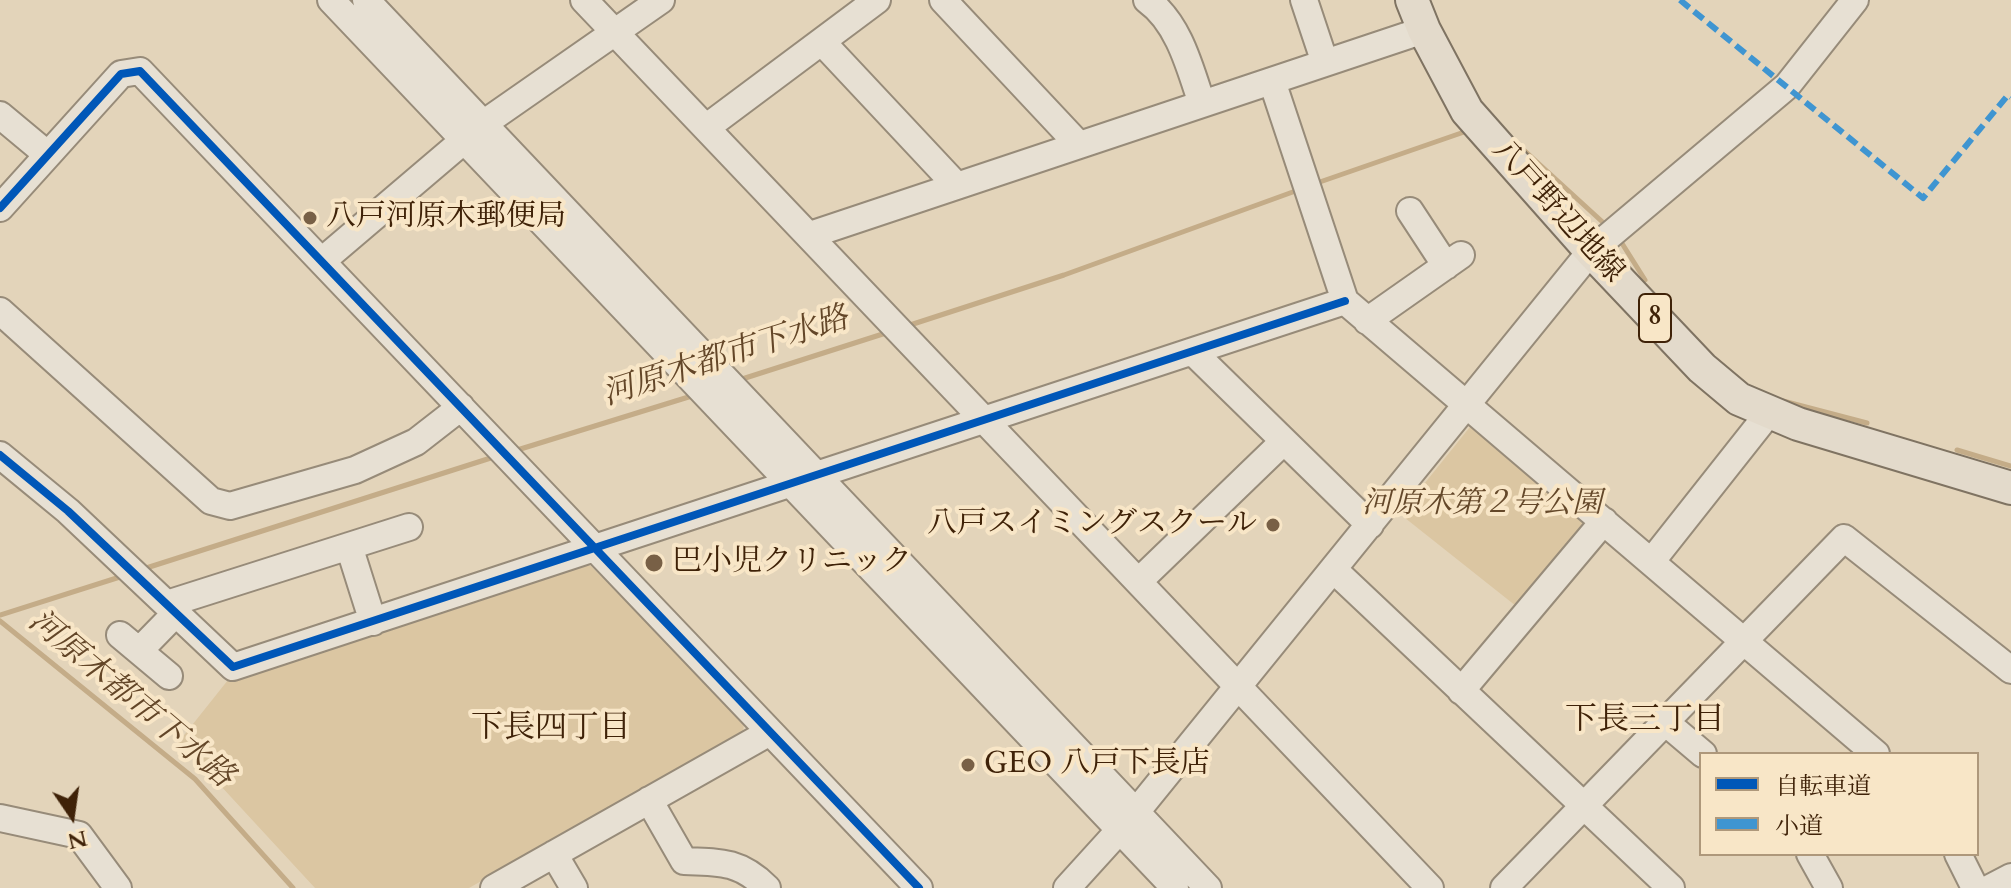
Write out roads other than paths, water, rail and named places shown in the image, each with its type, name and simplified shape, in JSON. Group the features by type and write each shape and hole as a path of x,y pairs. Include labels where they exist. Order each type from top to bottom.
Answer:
{"main road":[{"name":"八戸野辺地線","path":"1412,0 1424,30 1467,111 1591,251 1702,368 1739,399 1768,414 2011,488"}],"street":[{"path":"331,0 474,132 817,477 1128,822 1175,888"},
{"path":"366,0 474,132 791,485 1128,822 1208,888"},
{"path":"584,0 1430,888"},
{"path":"322,261 474,132 661,0"},
{"path":"707,127 877,0"},
{"path":"943,0 1079,145"},
{"path":"1147,0 1155,6 1183,46 1202,104"},
{"path":"1304,0 1325,63"},
{"path":"1067,888 1128,822 1591,251 1787,86 1855,0"},
{"path":"810,235 1424,30"},
{"path":"822,42 956,185"},
{"path":"0,208 121,74 140,71 919,888"},
{"path":"1272,81 1345,301 1868,751"},
{"path":"0,115 48,155"},
{"path":"1367,321 1453,260 1410,211"},
{"path":"0,455 68,511 233,667 1345,301"},
{"path":"0,311 211,501 230,506 355,470 416,442 461,407"},
{"path":"1193,352 1370,525"},
{"path":"1651,562 1768,414"},
{"path":"1139,581 1283,442"},
{"path":"1461,691 1604,521"},
{"path":"169,676 130,643 171,608 409,527"},
{"path":"1504,888 1844,538 2011,670"},
{"path":"349,546 373,622"},
{"path":"1333,569 1671,888"},
{"path":"1664,721 1701,752"},
{"path":"494,888 770,732"},
{"path":"649,800 684,861 720,862 748,870 767,888"},
{"path":"0,818 79,835 118,888"},
{"path":"554,854 574,888"},
{"path":"1811,856 1829,888"},
{"path":"1959,856 1975,888"},
{"path":"1990,888 2011,877"}],"waterway":[{"name":"河原木都市下水路","path":"1314,184 1467,131"},
{"path":"1515,142 1608,227"},
{"name":"河原木都市下水路","path":"907,326 1064,275 1301,189"},
{"path":"1618,237 1645,280"},
{"name":"河原木都市下水路","path":"739,380 889,332"},
{"name":"河原木都市下水路","path":"514,451 695,395"},
{"path":"1783,401 1867,423"},
{"path":"1957,450 2011,466"},
{"name":"河原木都市下水路","path":"140,570 497,456"},
{"name":"河原木都市下水路","path":"0,615 123,576"},
{"name":"河原木都市下水路","path":"0,621 195,779 293,888"}],"place":[{"name":"八戸河原木郵便局","path":"310,218"},
{"name":"八戸スイミングスクール","path":"1273,525"},
{"name":"巴小児クリニック","path":"654,563"},
{"name":"GEO 八戸下長店","path":"968,765"}],"district":[{"name":"下長三丁目","path":"1645,722"},
{"name":"下長四丁目","path":"551,730"}],"park label":[{"name":"河原木第２号公園","path":"1482,505"}]}
